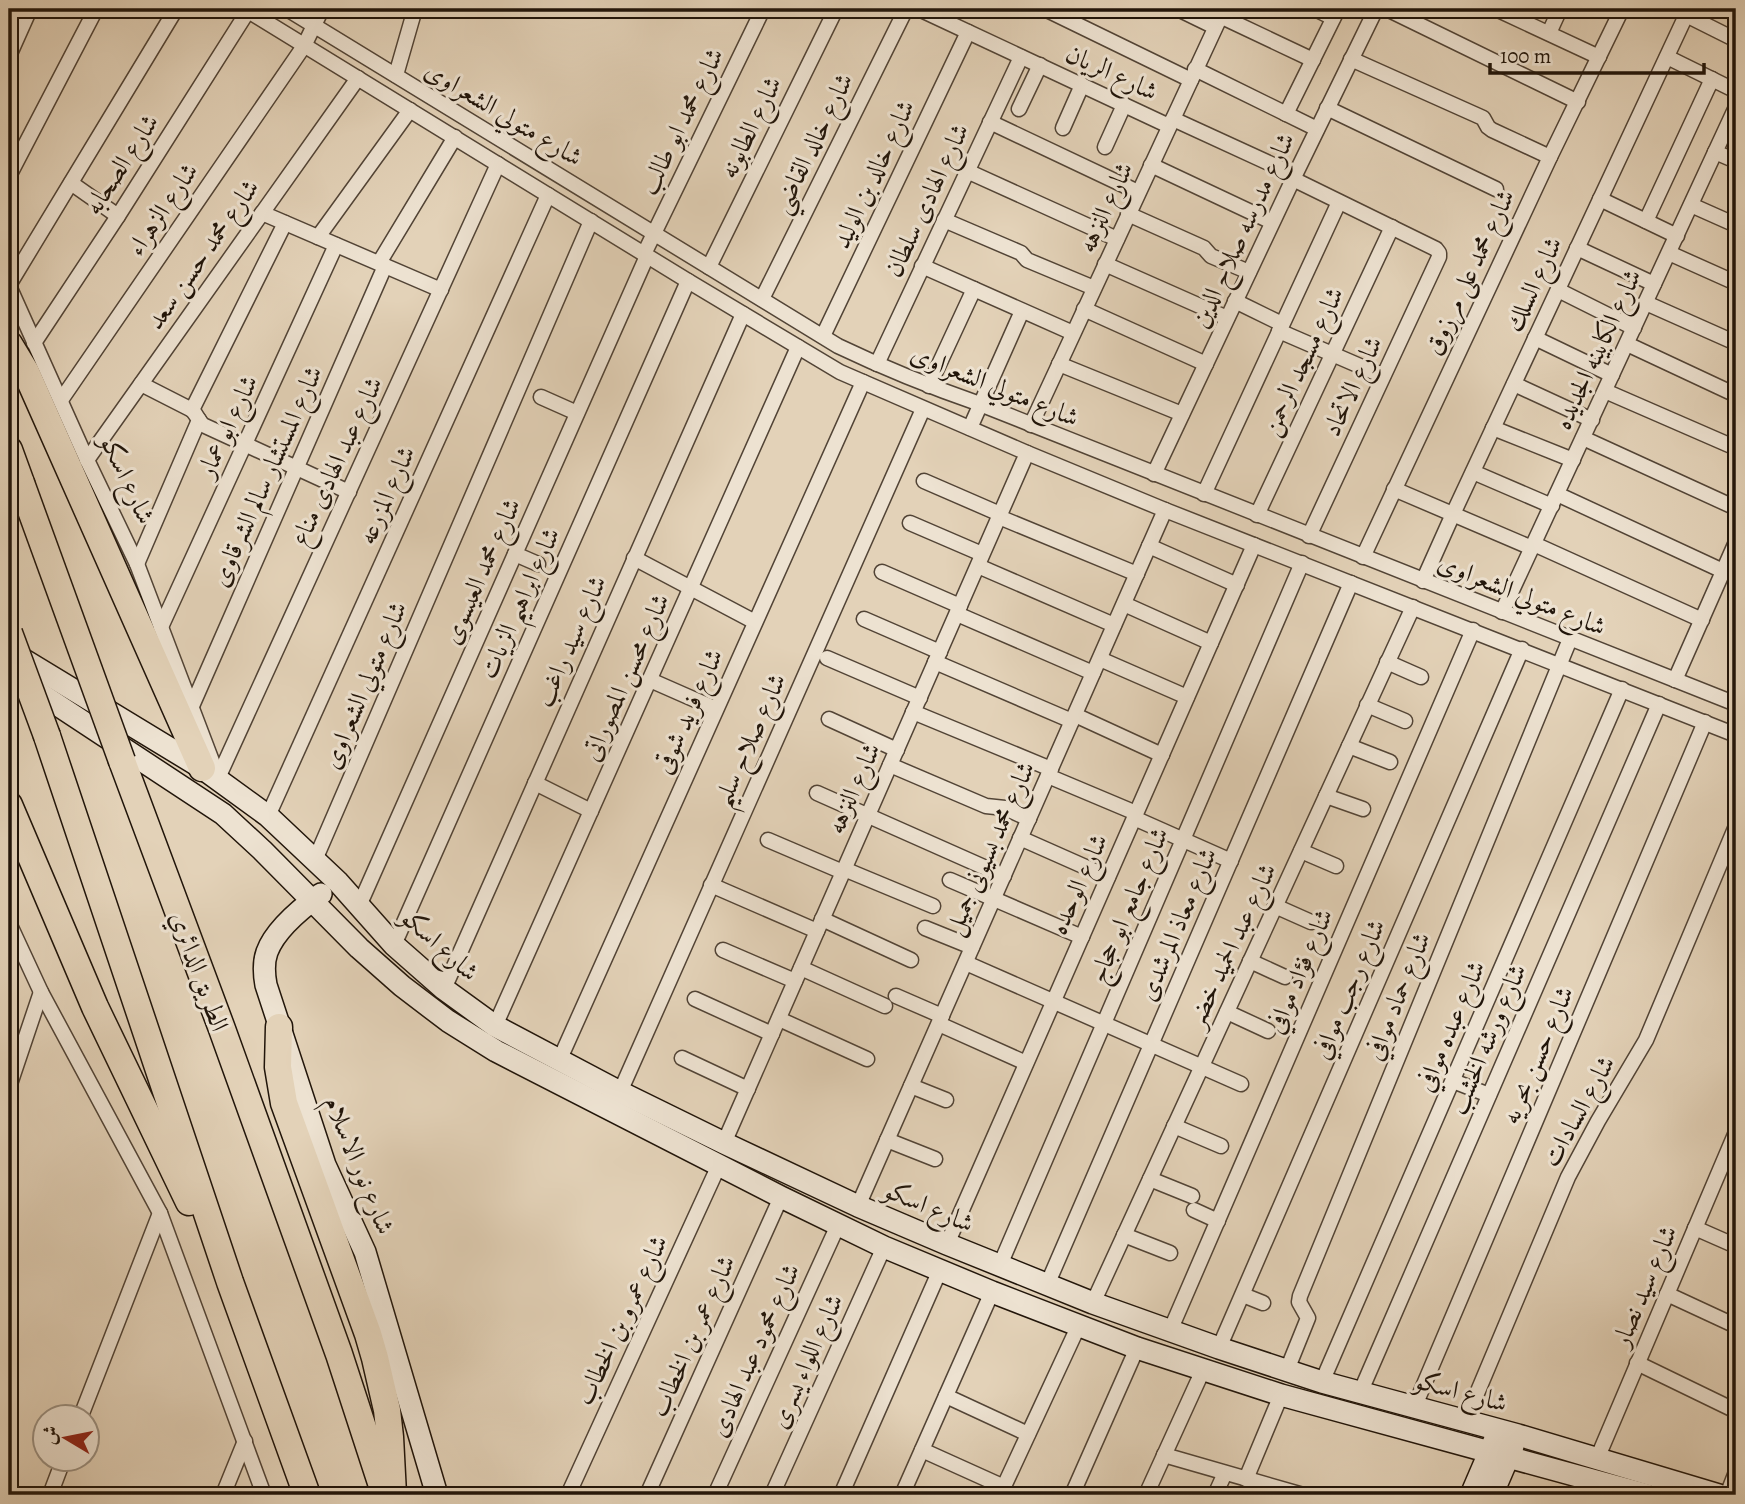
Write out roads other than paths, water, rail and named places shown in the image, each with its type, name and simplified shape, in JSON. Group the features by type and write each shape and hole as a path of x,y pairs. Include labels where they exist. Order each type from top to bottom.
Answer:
{"highway":[{"path":"21,343 26,372 210,773"},
{"name":"الطريق الدائري","path":"9,450 339,1353 385,1495"},
{"path":"9,633 47,736 230,1282 307,1495"},
{"path":"9,805 94,1007 230,1282"},
{"path":"279,1027 278,1067 284,1103 368,1334 381,1382 390,1437 393,1495"}],"main road":[{"path":"9,651 210,773"},
{"name":"شارع اسكو","path":"9,673 223,814 359,948 448,1020 496,1051 781,1197 884,1247 1137,1349 1281,1395 1647,1495"},
{"name":"شارع اسكو","path":"210,773 268,816 316,860 394,945 444,989 495,1026 724,1143 858,1206 947,1244 1170,1331 1322,1382 1719,1495"},
{"name":"شارع نور الاسلام","path":"338,883 312,901 275,937 267,952 265,985 326,1165 365,1252 437,1495"},
{"path":"1471,1495 1499,1454 1508,1433"},
{"path":"1492,1495 1499,1454"}],"street":[{"path":"9,56 30,9"},
{"path":"9,176 96,9"},
{"path":"9,286 176,9"},
{"name":"شارع متولي الشعراوى","path":"287,9 823,337 877,364 1736,704"},
{"name":"شارع الزهراء","path":"61,400 304,46 322,9"},
{"path":"396,75 415,9"},
{"name":"شارع محمد ابو طالب","path":"645,255 762,9"},
{"name":"شارع الطابونه","path":"709,267 836,9"},
{"name":"شارع خالد القاضي","path":"762,299 906,9"},
{"name":"شارع الريان","path":"919,9 1124,105 1171,122 1294,177 1436,249 1439,257"},
{"path":"1045,9 1317,129"},
{"path":"1178,9 1220,17 1313,60"},
{"path":"1286,114 1336,13 1315,9"},
{"name":"شارع مدرسه صلاح الدين","path":"1154,474 1376,9"},
{"path":"1387,9 1578,102"},
{"path":"1549,33 1560,9"},
{"name":"شارع محمد على مرزوق","path":"1363,557 1622,9"},
{"name":"شارع متولي الشعراوى","path":"247,10 840,372 1165,510 1736,734"},
{"name":"شارع الصحابه","path":"21,343 118,216 247,10"},
{"path":"1502,10 1599,57"},
{"path":"1688,12 1736,40"},
{"name":"شارع السلك","path":"1423,581 1688,12"},
{"name":"شارع النزهه","path":"1031,425 1220,17"},
{"name":"شارع خالد بن الوليد","path":"823,337 968,32"},
{"name":"شارع الهادى سلطان","path":"877,364 1021,57"},
{"path":"1667,57 1736,91"},
{"path":"1351,59 1483,118 1492,130 1550,157"},
{"path":"1019,109 1040,65"},
{"name":"شارع محمد حسن سعد","path":"87,460 359,78"},
{"path":"1646,221 1712,79"},
{"path":"1063,128 1082,85"},
{"path":"1105,147 1124,105"},
{"name":"شارع الكابينه الجديده","path":"1502,612 1736,107"},
{"path":"1327,108 1496,189"},
{"path":"318,237 410,110"},
{"path":"990,122 1138,192"},
{"name":"شارع المستشار سالم الشرقاوى","path":"192,706 297,468 382,265 455,137"},
{"path":"1716,152 1736,161"},
{"name":"شارع عبد الهادى مناع","path":"210,773 349,492 498,164"},
{"path":"1151,165 1272,222"},
{"path":"967,171 1117,239"},
{"path":"71,183 118,216"},
{"name":"شارع المزرعه","path":"268,816 548,195"},
{"path":"1600,199 1677,236"},
{"path":"1204,494 1339,202"},
{"path":"1691,205 1736,225"},
{"path":"262,212 441,290"},
{"path":"1128,214 1204,248 1211,256 1249,272"},
{"path":"944,220 1021,253 1027,260 1094,288"},
{"name":"شارع متولي الشعراوى","path":"316,860 591,221"},
{"path":"137,564 195,415 285,223"},
{"name":"شارع مسجد الرحمن","path":"1257,515 1392,227"},
{"name":"شارع ابو عمار","path":"161,627 336,245"},
{"path":"1577,247 1654,284"},
{"path":"1669,253 1736,283"},
{"name":"شارع محمد العيسوى","path":"359,906 645,255"},
{"name":"شارع الاتحاد","path":"1309,536 1439,257"},
{"path":"1105,264 1227,318"},
{"path":"922,266 1073,333"},
{"name":"شارع ابراهيم الزيات","path":"394,945 688,281"},
{"name":"شارع اسكو","path":"9,286 21,343 61,400 137,564 192,706 210,773"},
{"path":"929,386 975,289"},
{"path":"1558,289 1634,328"},
{"path":"1235,301 1332,354 1383,376"},
{"path":"1646,303 1736,343"},
{"path":"1084,309 1206,364"},
{"path":"970,428 1022,310"},
{"name":"شارع سيد راغب","path":"444,989 743,314"},
{"path":"1535,338 1612,375"},
{"path":"1627,344 1736,395"},
{"name":"شارع محسن المصوراتى","path":"495,1026 798,347"},
{"path":"1059,364 1182,414"},
{"name":"شارع فريد شوقى","path":"559,1061 863,382"},
{"path":"141,384 195,415 203,425 349,492"},
{"path":"1514,384 1592,420"},
{"path":"1605,391 1736,448"},
{"path":"541,397 577,413"},
{"name":"شارع صلاح سليم","path":"620,1092 923,409"},
{"path":"1493,428 1573,460"},
{"path":"1583,438 1736,508"},
{"name":"شارع النزهه","path":"724,1143 1027,453"},
{"path":"1473,471 1555,500 1723,571"},
{"path":"924,481 1137,575"},
{"path":"1394,489 1702,620"},
{"name":"شارع محمد بسيونى جميل","path":"858,1206 1165,510"},
{"path":"910,523 1114,625"},
{"path":"1675,680 1736,542"},
{"name":"شارع الوحده","path":"947,1244 1254,545"},
{"path":"1149,546 1237,584"},
{"path":"515,554 538,564"},
{"path":"634,558 755,622"},
{"name":"شارع جامع ابو حجاج","path":"1000,1265 1302,563"},
{"path":"882,572 1093,673"},
{"name":"شارع معاذ المرشدى","path":"1047,1285 1351,583"},
{"path":"1124,604 1211,643"},
{"name":"شارع عبد الحميد خضر","path":"1093,1303 1413,607"},
{"path":"864,619 937,657 1073,718 1162,754"},
{"name":"شارع فؤاد موافي","path":"1170,1331 1473,630"},
{"name":"شارع حماد موافي","path":"1287,1370 1308,1318 1300,1296 1570,639"},
{"name":"شارع رجب موافي","path":"1219,1348 1522,649"},
{"path":"827,657 920,698"},
{"path":"1100,659 1187,697"},
{"path":"1387,662 1421,677"},
{"path":"650,680 716,709"},
{"name":"شارع عبده موافي","path":"1322,1382 1622,689"},
{"name":"شارع ورشه الخشب","path":"1360,1393 1659,704"},
{"path":"1367,705 1405,721"},
{"path":"913,712 1050,772 1231,861"},
{"path":"829,719 897,750"},
{"name":"شارع حسن بحريه","path":"1414,1408 1706,722"},
{"path":"1349,746 1390,762"},
{"path":"890,765 986,806 1005,808 1029,819"},
{"path":"535,783 591,811"},
{"path":"817,793 1004,876"},
{"path":"1326,796 1363,809"},
{"path":"9,797 9,815"},
{"name":"شارع السادات","path":"1465,1422 1568,1177 1646,1040 1736,826"},
{"path":"1020,838 1108,877"},
{"path":"768,840 933,906"},
{"path":"1301,851 1336,866"},
{"path":"950,880 1082,937"},
{"path":"711,885 911,960"},
{"path":"1275,906 1311,922"},
{"path":"9,923 41,992 160,1213 264,1495"},
{"path":"925,928 972,947"},
{"path":"723,950 890,1001 940,1020 1026,1063"},
{"path":"1250,961 1285,977"},
{"path":"966,963 1241,1084"},
{"path":"9,1087 41,992"},
{"path":"695,999 772,1034"},
{"path":"1227,1012 1268,1031"},
{"path":"779,1019 867,1059"},
{"path":"682,1058 748,1089"},
{"path":"1453,1081 1489,1095"},
{"path":"911,1086 946,1100"},
{"path":"1174,1126 1221,1146"},
{"name":"شارع سيد نصار","path":"1597,1459 1695,1228 1730,1161 1736,1132"},
{"path":"887,1140 935,1159"},
{"name":"شارع عمرو بن الخطاب","path":"568,1495 719,1165"},
{"path":"1150,1180 1193,1203 1218,1221"},
{"name":"شارع عمر بن الخطاب","path":"647,1495 781,1197"},
{"path":"86,1402 160,1213"},
{"name":"شارع محمود عبد الهادى","path":"715,1495 838,1225"},
{"path":"1695,1228 1736,1246"},
{"path":"1124,1236 1170,1253"},
{"name":"شارع اللواء يسرى","path":"772,1495 884,1247"},
{"path":"841,1495 940,1270"},
{"path":"902,1495 992,1292"},
{"path":"1243,1294 1263,1303"},
{"path":"1667,1294 1736,1326"},
{"path":"922,1450 1002,1491 1078,1326"},
{"path":"1072,1495 1137,1349"},
{"path":"1637,1363 1736,1410"},
{"path":"1146,1495 1203,1370"},
{"path":"1246,1479 1281,1395"},
{"path":"946,1396 1028,1434"},
{"path":"223,1495 245,1441"},
{"path":"1164,1455 1285,1493 1303,1495"},
{"path":"50,1495 59,1472"},
{"path":"1727,1495 1736,1472"},
{"path":"1215,1495 1225,1473"}]}
